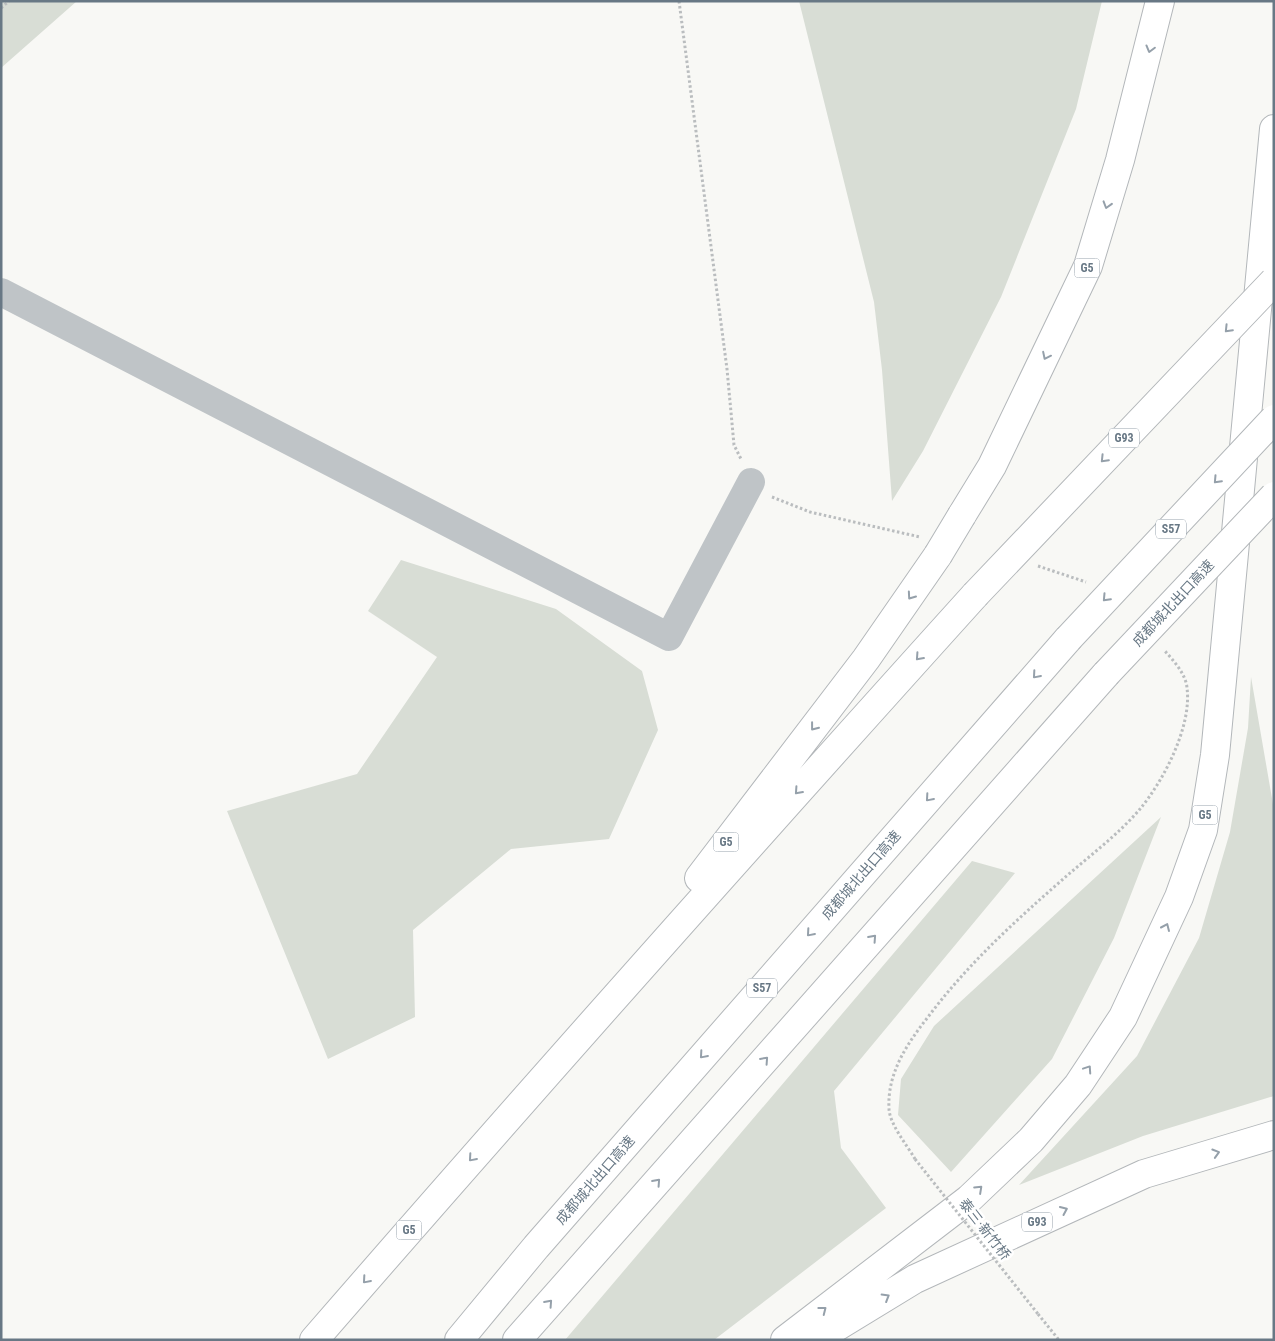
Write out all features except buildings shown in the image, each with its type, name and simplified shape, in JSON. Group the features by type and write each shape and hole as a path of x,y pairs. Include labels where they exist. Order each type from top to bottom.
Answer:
{"highway":[{"name":"G5","path":"314,1340 504,1121 574,1025 692,885 866,659 938,555 992,466 1088,266 1120,160 1160,1"},
{"name":"G5","path":"785,1340 968,1199 1031,1140 1078,1085 1123,1017 1179,897 1202,830 1215,755 1274,129"},
{"name":"G93","path":"504,1121 575,1044 667,937 975,595 1274,281"},
{"name":"成都城北出口高速","path":"459,1340 536,1247 1068,639 1274,418"},
{"name":"成都城北出口高速","path":"517,1340 1106,674 1274,496"},
{"name":"G93","path":"815,1340 915,1279 1144,1174 1274,1136"}],"street":[{"path":"1,292 669,637 751,482"}],"path":[{"path":"1,8 8,1"},
{"name":"泰三·新竹桥","path":"915,1158 1059,1340"}],"shaded area":[{"path":"1,1 77,1 1,68"},
{"path":"799,1 1102,1 1076,109 1001,297 923,451 892,501 882,370 874,302"},
{"path":"401,560 556,609 642,671 658,730 609,839 511,849 413,930 415,1017 328,1059 227,811 357,774 437,657 368,611"},
{"path":"1251,677 1274,810 1274,1096 1143,1136 1019,1185 1137,1056 1199,938 1230,832 1248,728"},
{"path":"1161,817 1114,938 1052,1059 951,1172 898,1115 901,1079 934,1026"},
{"path":"972,861 1015,873 834,1091 841,1148 886,1208 714,1340 565,1340"}]}
